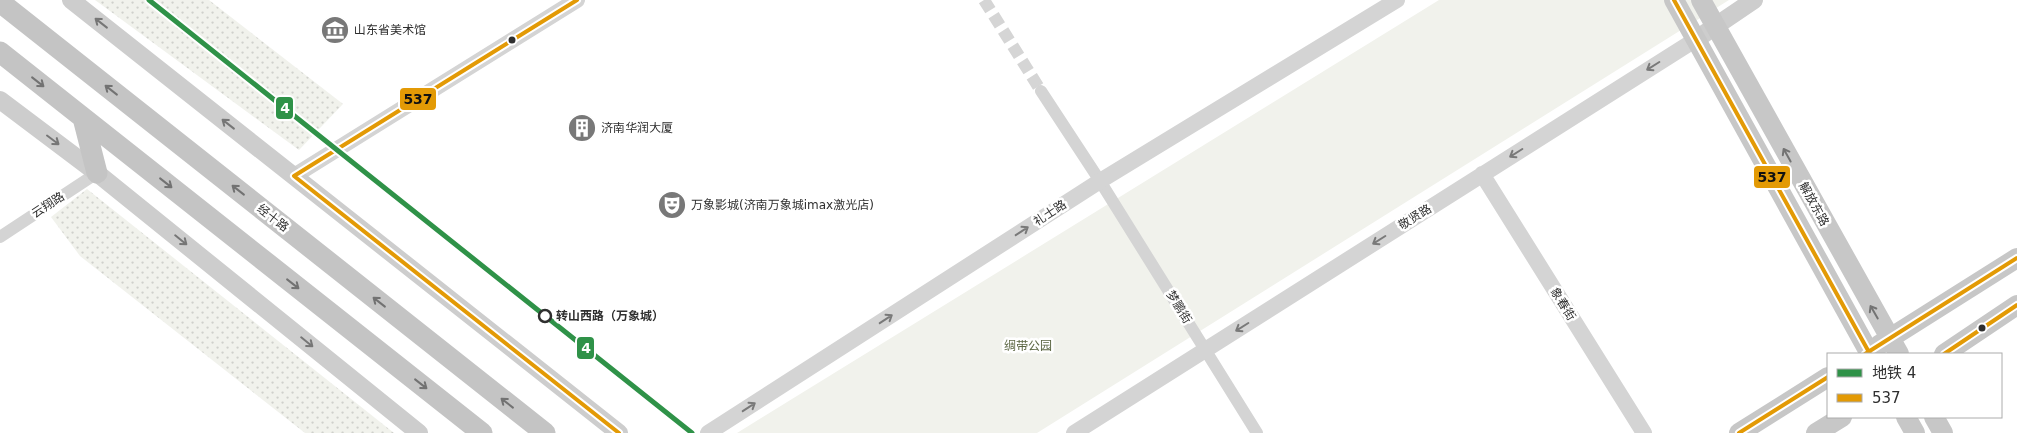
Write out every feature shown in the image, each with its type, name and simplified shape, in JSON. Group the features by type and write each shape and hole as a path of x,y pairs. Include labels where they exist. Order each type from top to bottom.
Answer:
{"highway":[{"name":"经十路","path":"0,2 545,433"},
{"path":"0,52 482,433"},
{"path":"84,118 97,173"}],"main road":[{"path":"71,0 619,433"},
{"name":"解放东路","path":"1674,0 1868,353"},
{"name":"解放东路","path":"1701,0 1894,346"},
{"name":"敬贤路","path":"1695,40 1754,0"},
{"path":"0,100 97,173 419,433"},
{"path":"1868,353 1894,346 2017,258"},
{"path":"1946,353 2017,306"},
{"path":"1739,433 1827,378"},
{"path":"1816,433 1840,418"},
{"path":"1907,418 1915,433"},
{"path":"1935,418 1944,433"}],"street":[{"path":"294,176 577,0"},
{"name":"礼士路","path":"708,433 1100,181 1387,2"},
{"name":"敬贤路","path":"1074,433 1695,40"},
{"name":"梦鹏街","path":"1041,91 1100,181 1256,433"},
{"name":"云翔路","path":"0,237 97,173"},
{"name":"象春街","path":"1482,174 1644,433"}],"green space":[{"path":"95,0 209,0 343,104 299,150"},
{"name":"绸带公园","path":"1439,0 1729,0 1037,433 737,433"},
{"path":"87,189 394,433 305,433 80,256 51,217"}],"tunnel":[{"path":"984,0 1041,91"}],"metro line":[{"name":"4","path":"149,0 692,433"}],"transit line":[{"name":"537","path":"577,0 294,176 619,433"},
{"name":"537","path":"1674,0 1869,353"},
{"name":"537","path":"1867,353 2017,258"},
{"name":"537","path":"1945,353 2017,305"},
{"name":"537","path":"1739,433 1827,378"}],"place":[{"name":"山东省美术馆","path":"335,30"},
{"name":"济南华润大厦","path":"582,128"},
{"name":"万象影城(济南万象城imax激光店)","path":"672,205"},
{"name":"转山西路（万象城）","path":"545,316"}]}
